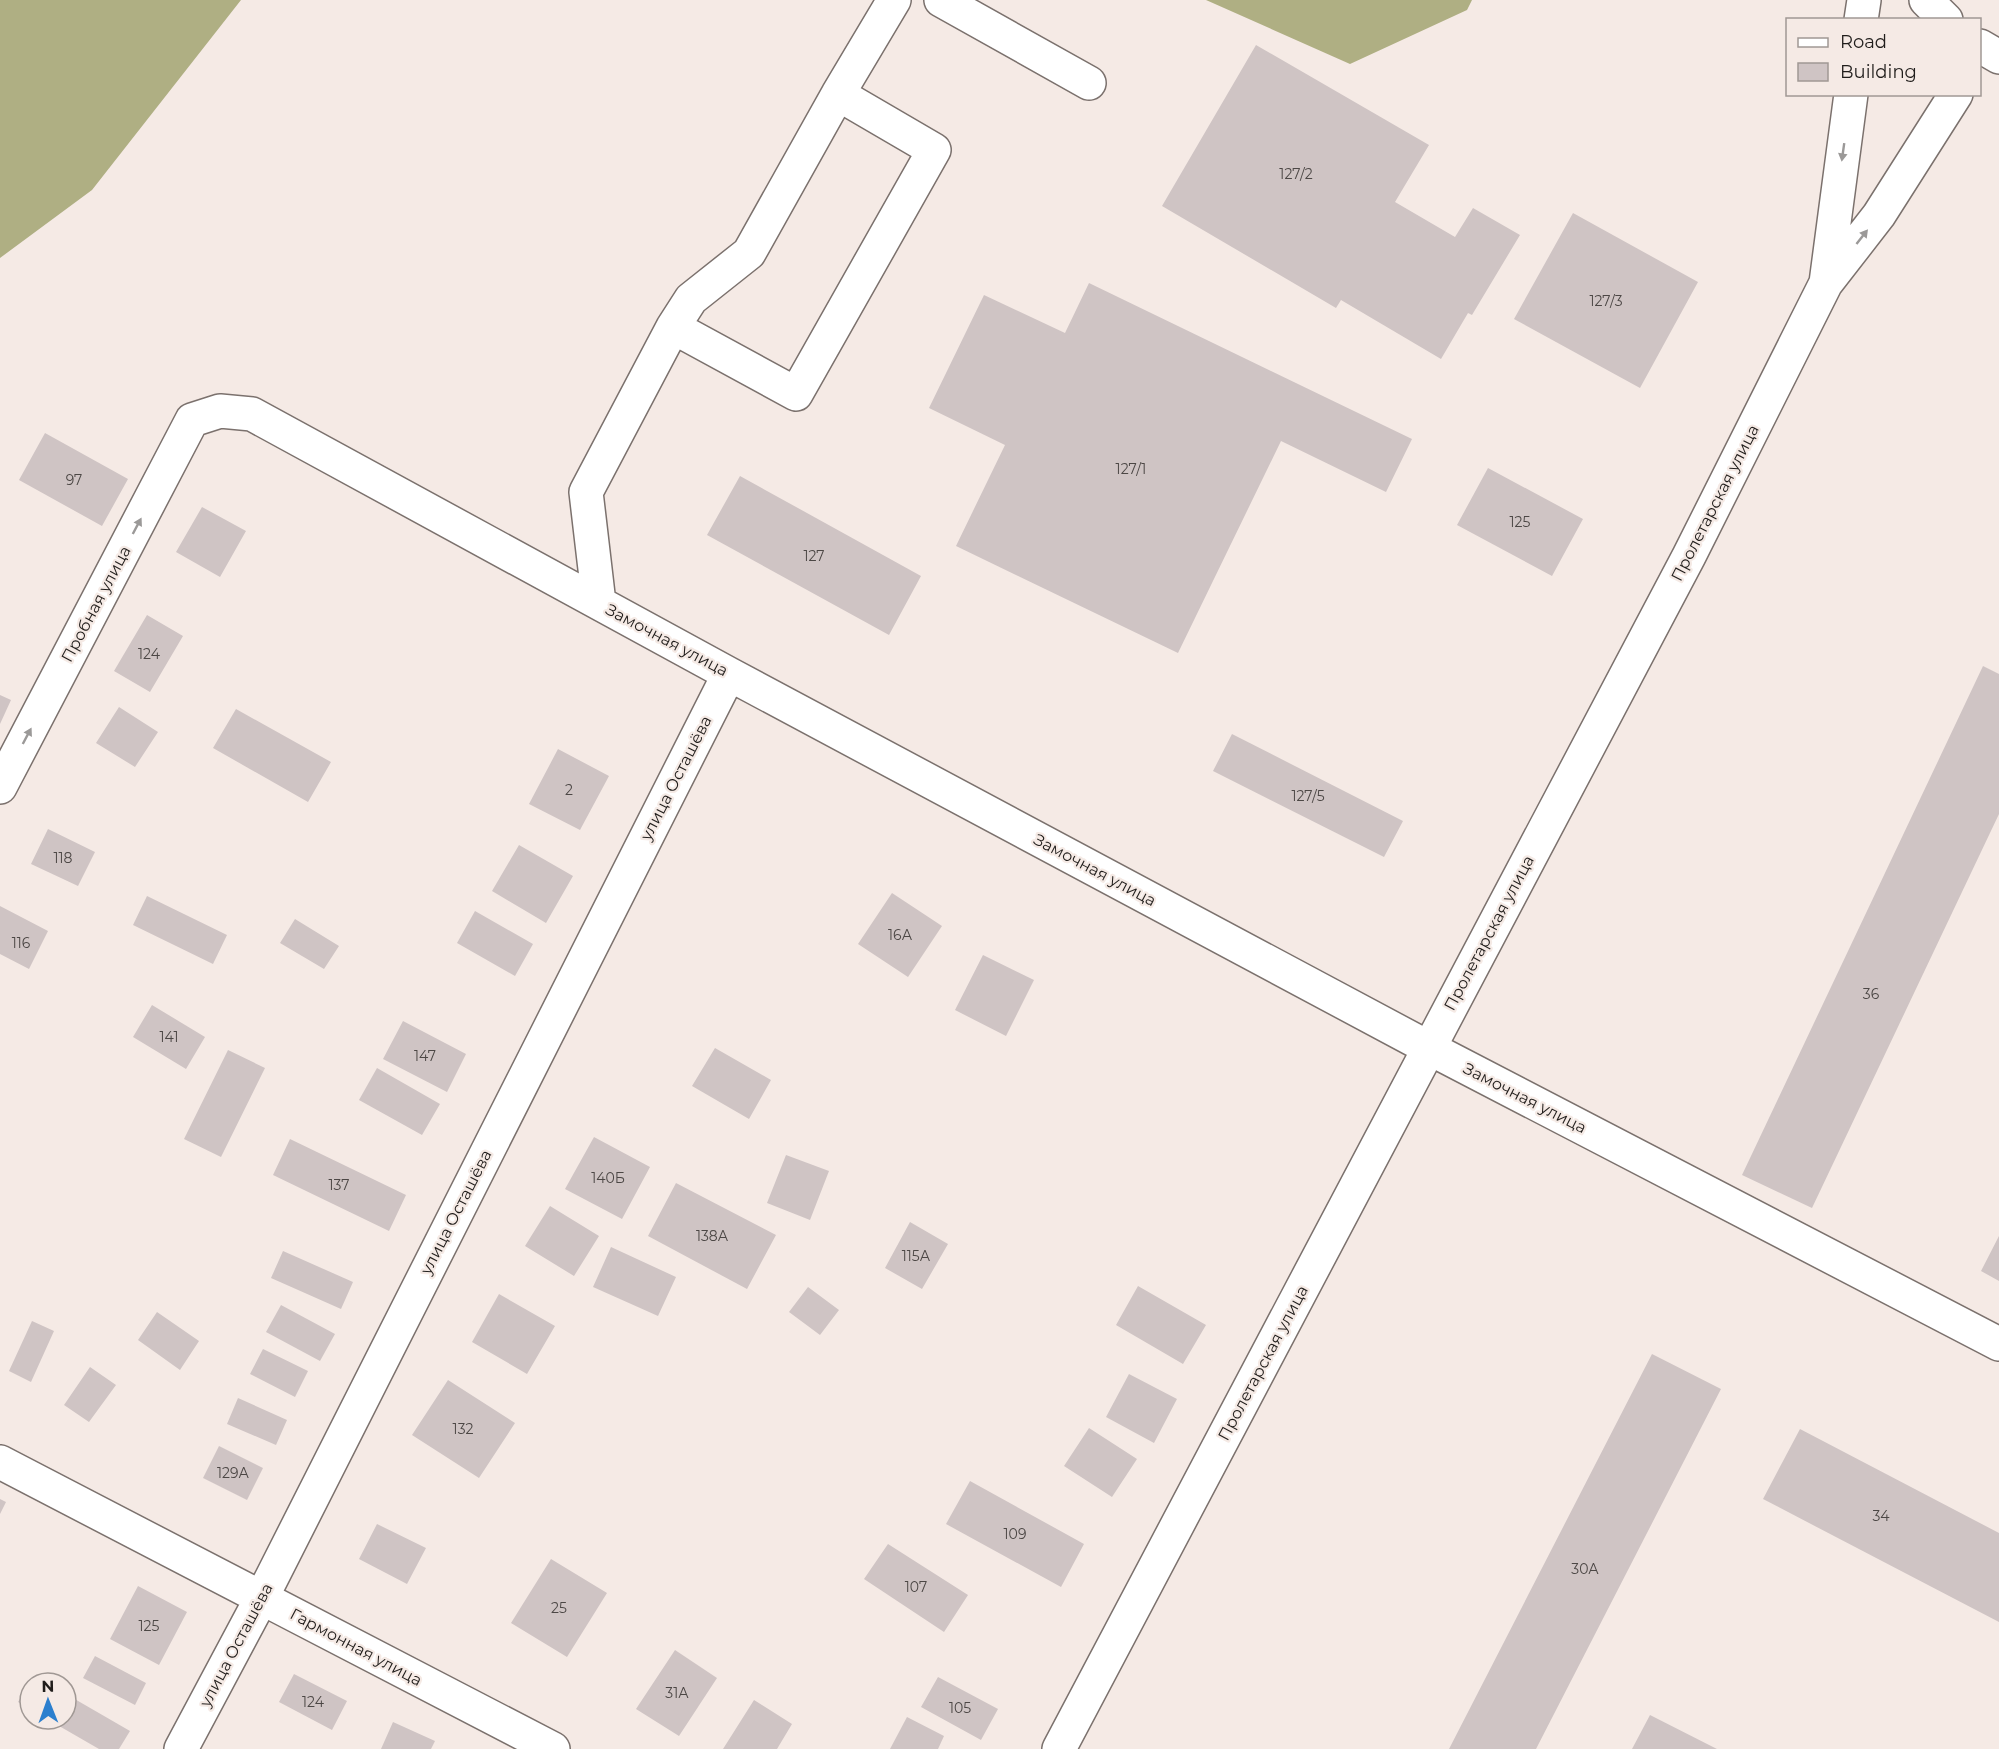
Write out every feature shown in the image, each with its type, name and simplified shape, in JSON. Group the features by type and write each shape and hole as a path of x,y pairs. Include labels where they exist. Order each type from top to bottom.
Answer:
{"street":[{"path":"599,603 586,492 690,299 749,253 838,94 894,0"},
{"path":"941,0 1089,82"},
{"path":"1861,18 1864,0"},
{"path":"1926,0 1944,18"},
{"path":"1981,47 1999,57"},
{"path":"1981,74 1984,71 1999,70"},
{"path":"673,327 796,394 933,150 838,94"},
{"name":"Пролетарская улица","path":"1059,1749 1689,556 1826,284 1851,96"},
{"path":"1826,284 1879,215 1955,96"},
{"name":"Замочная улица","path":"192,420 220,411 252,414 729,674 1428,1048 1999,1344"},
{"name":"Пробная улица","path":"0,788 192,420"},
{"name":"улица Осташёва","path":"181,1749 262,1597 729,674"},
{"name":"Гармонная улица","path":"0,1462 553,1749"}],"green space":[{"path":"0,0 241,0 92,190 0,258"},
{"path":"1206,0 1472,0 1467,10 1350,64"}],"building":[{"path":"1256,45 1429,145 1395,202 1455,237 1473,208 1520,235 1472,315 1468,313 1441,359 1341,300 1336,308 1162,206"},
{"path":"1573,213 1698,282 1640,388 1514,319"},
{"path":"1089,283 1412,439 1386,492 1281,441 1178,653 956,546 1005,445 929,408 984,295 1065,333"},
{"path":"45,433 128,479 102,526 19,480"},
{"path":"1488,468 1583,519 1552,576 1457,525"},
{"path":"740,476 921,576 889,635 707,535"},
{"path":"202,507 246,531 220,577 176,552"},
{"path":"147,615 183,636 150,692 114,671"},
{"path":"1983,666 1999,674 1999,814 1812,1208 1742,1175"},
{"path":"0,695 11,700 0,724"},
{"path":"119,707 158,732 135,767 96,743"},
{"path":"236,709 331,762 308,802 213,748"},
{"path":"1232,734 1403,821 1384,857 1213,771"},
{"path":"558,749 609,776 580,830 529,804"},
{"path":"48,829 95,852 78,886 31,864"},
{"path":"519,845 573,876 546,923 492,891"},
{"path":"892,893 942,926 908,977 858,944"},
{"path":"147,896 227,935 213,964 133,925"},
{"path":"0,906 48,931 29,969 0,954"},
{"path":"475,911 533,944 515,976 457,943"},
{"path":"295,919 339,946 324,969 280,943"},
{"path":"983,955 1034,980 1006,1036 955,1010"},
{"path":"152,1005 205,1037 186,1069 133,1037"},
{"path":"403,1021 466,1054 447,1092 383,1059"},
{"path":"715,1048 771,1080 749,1119 692,1086"},
{"path":"228,1050 265,1068 221,1157 184,1139"},
{"path":"377,1068 440,1104 422,1135 359,1100"},
{"path":"594,1137 650,1167 622,1219 565,1189"},
{"path":"290,1139 406,1195 389,1231 273,1175"},
{"path":"786,1155 829,1171 810,1220 767,1203"},
{"path":"676,1183 776,1235 747,1289 648,1236"},
{"path":"550,1206 599,1236 574,1276 525,1246"},
{"path":"910,1222 948,1244 922,1289 885,1268"},
{"path":"1999,1236 1999,1281 1981,1271"},
{"path":"611,1247 676,1277 658,1316 593,1287"},
{"path":"283,1251 353,1282 341,1309 271,1278"},
{"path":"1138,1286 1206,1325 1183,1364 1116,1325"},
{"path":"808,1287 839,1310 820,1335 789,1312"},
{"path":"499,1294 555,1326 527,1374 472,1342"},
{"path":"281,1305 335,1334 320,1361 266,1332"},
{"path":"157,1312 199,1341 180,1370 138,1340"},
{"path":"32,1321 54,1331 31,1382 9,1371"},
{"path":"263,1349 308,1371 295,1397 250,1374"},
{"path":"1652,1354 1721,1389 1536,1749 1449,1749"},
{"path":"90,1367 116,1385 89,1422 64,1405"},
{"path":"1129,1374 1177,1399 1154,1443 1106,1417"},
{"path":"448,1380 515,1423 479,1478 412,1435"},
{"path":"238,1398 287,1420 276,1445 227,1424"},
{"path":"1089,1428 1137,1459 1112,1497 1064,1466"},
{"path":"1800,1429 1999,1533 1999,1622 1763,1499"},
{"path":"219,1446 263,1468 247,1500 203,1478"},
{"path":"970,1481 1084,1544 1061,1587 946,1524"},
{"path":"0,1499 6,1502 0,1514"},
{"path":"377,1524 426,1548 407,1584 359,1559"},
{"path":"888,1544 968,1595 944,1632 864,1579"},
{"path":"551,1559 607,1593 567,1657 511,1623"},
{"path":"138,1586 187,1612 159,1665 110,1639"},
{"path":"675,1650 717,1678 679,1736 636,1709"},
{"path":"95,1656 146,1683 135,1705 83,1678"},
{"path":"294,1674 347,1701 332,1730 279,1702"},
{"path":"938,1677 998,1709 981,1740 921,1707"},
{"path":"754,1700 792,1724 777,1749 723,1749"},
{"path":"78,1701 130,1731 119,1749 99,1749 68,1731 78,1731"},
{"path":"1650,1715 1717,1749 1632,1749"},
{"path":"907,1717 944,1736 938,1749 890,1749"},
{"path":"393,1722 435,1741 431,1749 381,1749"}]}
